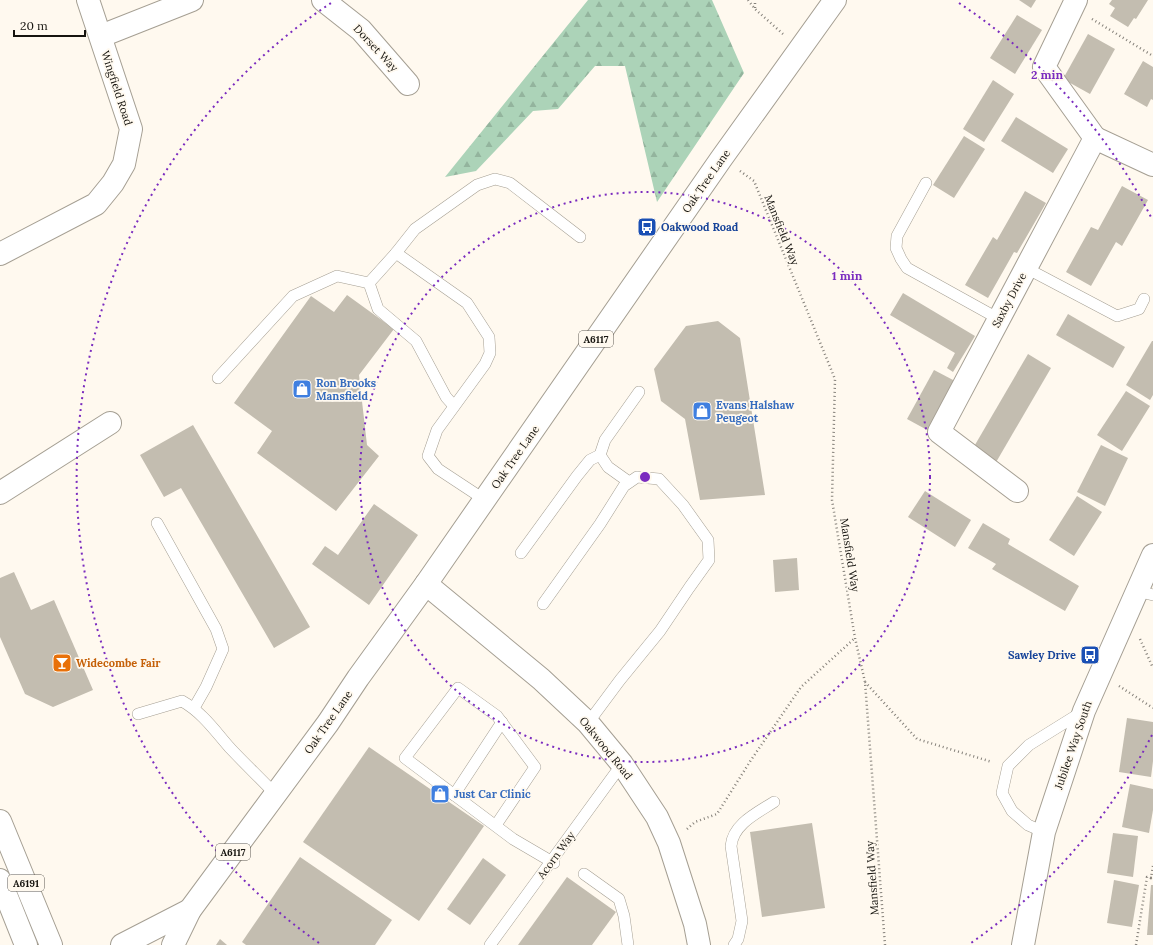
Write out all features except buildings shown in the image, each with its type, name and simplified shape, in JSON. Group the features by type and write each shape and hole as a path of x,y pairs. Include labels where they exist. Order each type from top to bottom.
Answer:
{"street":[{"name":"Wingfield Road","path":"0,254 96,204 113,183 124,164 131,129 88,0"},
{"path":"101,36 192,0"},
{"name":"Dorset Way","path":"323,0 361,30 408,84"},
{"name":"Oak Tree Lane","path":"173,945 190,910 276,794 426,584 721,159 835,0"},
{"path":"1074,4 1044,67 1095,138 1153,165"},
{"name":"Saxby Drive","path":"1017,491 939,432 1095,138"},
{"path":"0,493 110,423"},
{"name":"Jubilee Way South","path":"1023,945 1044,832 1084,711 1100,674 1145,593 1152,558"},
{"name":"Oakwood Road","path":"426,584 541,679 588,723 622,764 657,818 669,843 695,924 699,945"},
{"name":"A6191","path":"0,821 51,945"},
{"path":"0,880 26,945"},
{"name":"Oak Tree Lane","path":"122,945 190,910"}],"lane":[{"path":"369,283 415,229 476,184 495,179 510,183 580,237"},
{"path":"926,183 897,236 896,248 901,259 907,268 1000,319"},
{"path":"396,253 467,304 489,337 490,353 485,364 437,430 428,456 438,469 485,500"},
{"path":"1026,268 1117,316 1139,309 1144,299"},
{"path":"218,378 293,296 337,276 369,283"},
{"path":"369,283 378,309 416,341 446,397 454,406"},
{"path":"521,553 577,476 590,460 600,455 605,440 639,392"},
{"path":"600,455 608,467 629,482"},
{"path":"543,604 600,524 624,486 637,477 659,479 683,505 708,540 710,560 660,631 620,680 588,723"},
{"path":"157,523 216,629 223,649 206,687 194,708"},
{"path":"496,825 534,767 497,716 458,688 405,758 513,839 553,862"},
{"path":"138,714 182,701 194,708 205,718 230,748 276,794"},
{"path":"1044,832 1028,825 1012,811 1002,793 1008,766 1029,745 1084,711"},
{"path":"454,794 502,722"},
{"name":"Acorn Way","path":"490,945 553,862 622,764"},
{"path":"737,943 742,921 731,846 732,840 741,824 774,802"},
{"path":"584,874 619,899 624,916 628,945"}],"path":[{"path":"748,0 754,9 799,50"},
{"path":"754,9 755,0"},
{"path":"1074,4 1153,56"},
{"name":"Mansfield Way","path":"754,181 835,379 832,500 855,638 865,682 885,945"},
{"path":"669,843 695,822 717,814 751,760 801,687 855,638"},
{"path":"1100,674 1153,708"},
{"path":"865,682 917,739 1008,766"},
{"path":"1136,945 1147,877 1152,878 1153,866"}],"green space":[{"path":"588,0 712,0 744,73 657,202 625,66 595,66 558,109 533,111 476,171 445,177"}],"place":[{"name":"Oakwood Road","path":"647,227"},
{"name":"Ron Brooks Mansfield","path":"302,389"},
{"name":"Evans Halshaw Peugeot","path":"702,411"},
{"name":"Sawley Drive","path":"1090,655"},
{"name":"Widecombe Fair","path":"62,663"},
{"name":"Just Car Clinic","path":"440,794"}]}
